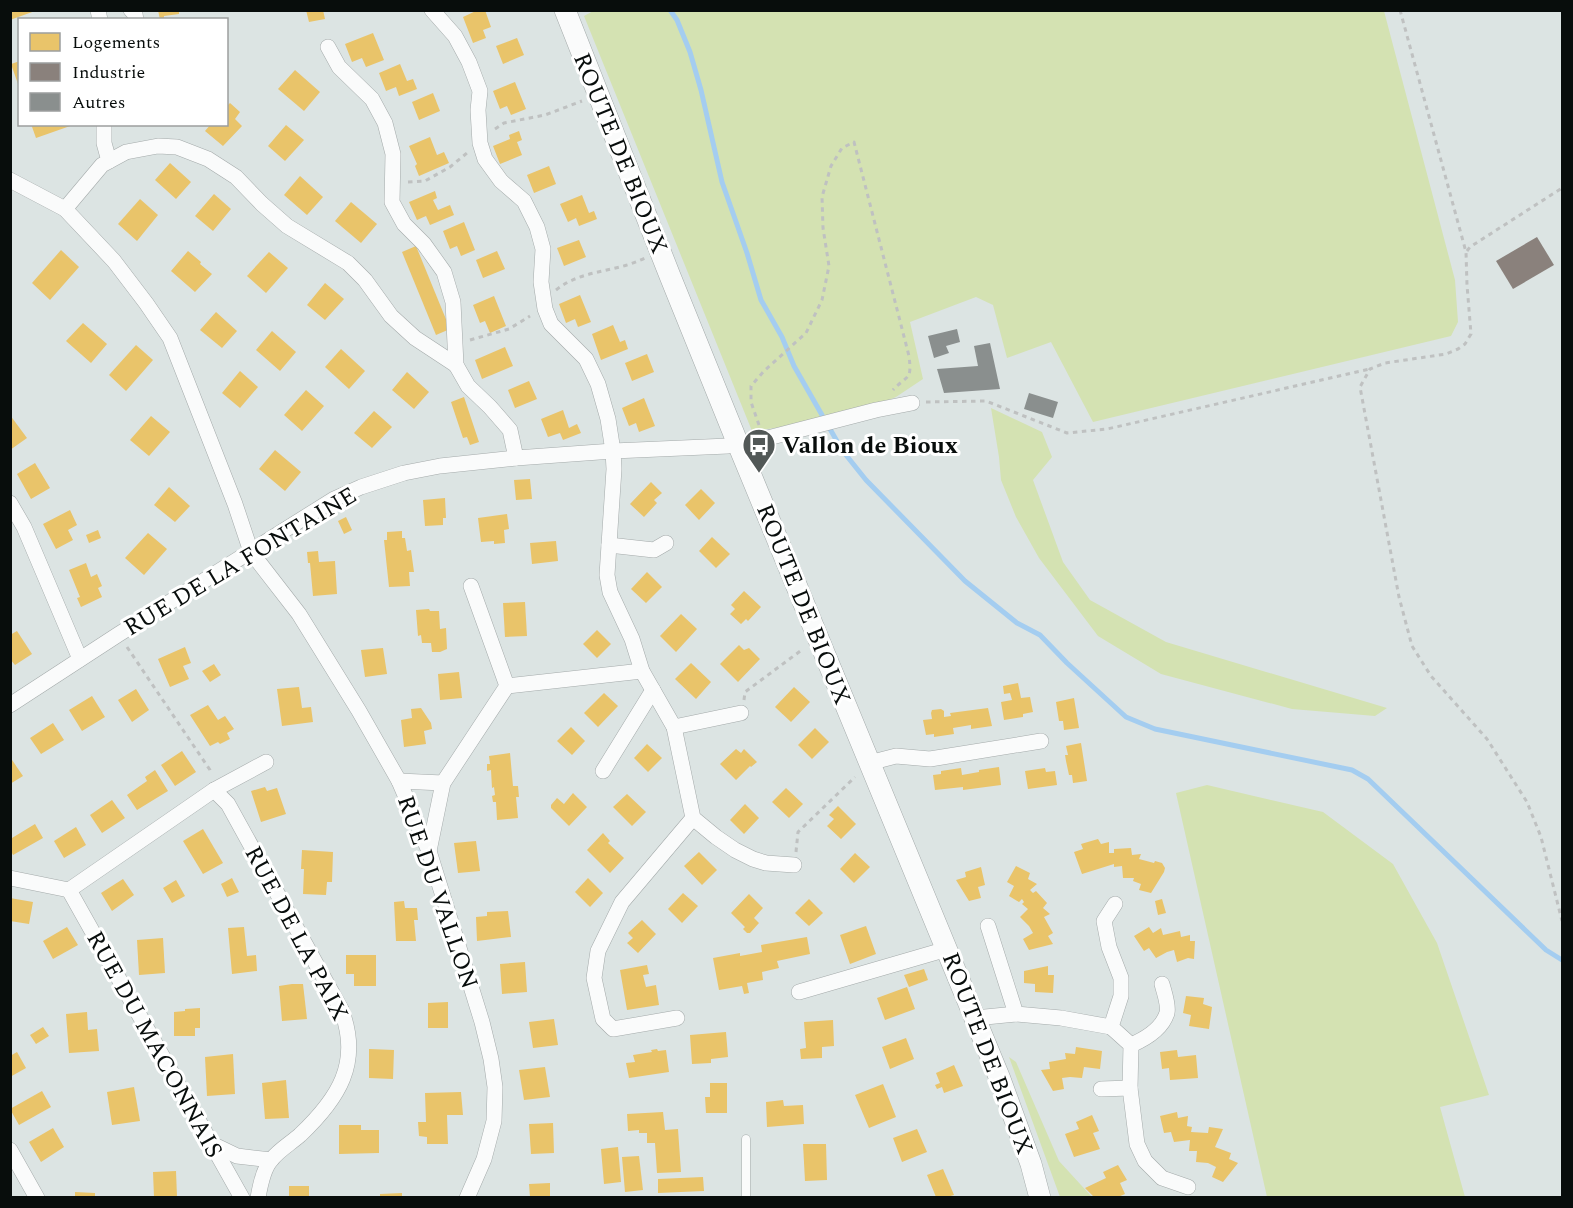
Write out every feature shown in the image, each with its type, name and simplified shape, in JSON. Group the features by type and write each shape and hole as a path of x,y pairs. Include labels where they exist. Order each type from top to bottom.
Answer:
{"main road":[{"name":"ROUTE DE BIOUX","path":"565,10 738,444 1000,1079 1031,1164 1040,1197"}],"street":[{"path":"432,10 455,36 469,62 480,92 478,110 480,143 485,159 501,181 524,201 537,227 543,249 541,282 545,309 551,324 586,359 598,384 608,419 613,451 614,470 607,575 610,592 632,639 642,671 674,727 693,818 735,850 753,859 766,863 794,865"},
{"path":"328,47 339,67 372,99 386,123 393,154 392,202 404,224 424,244 444,272 453,302 456,365"},
{"path":"104,126 104,143 109,161"},
{"path":"65,209 102,165 126,152 158,146 177,147 208,159 236,177 287,226 348,263 365,280 391,316 415,338 456,365 468,386 490,406 510,430 516,458"},
{"name":"RUE DU VALLON","path":"10,180 65,209 114,261 170,338 235,504 251,552 299,614 399,781 429,851 482,1022 491,1059 495,1087 494,1121 484,1159 467,1197"},
{"name":"RUE DE LA FONTAINE","path":"10,705 334,499 361,487 404,473 440,466 516,458 738,444 912,403"},
{"path":"10,503 24,527 80,660"},
{"path":"609,545 654,550 666,543"},
{"path":"471,586 507,686"},
{"path":"507,686 642,671"},
{"path":"429,851 443,783 507,686"},
{"path":"603,771 653,690"},
{"path":"674,727 741,713"},
{"path":"869,763 896,756 930,759 1041,741"},
{"path":"10,878 69,890 214,790 266,762"},
{"path":"399,781 443,783"},
{"name":"RUE DE LA PAIX","path":"214,790 228,804 341,1009 347,1025 350,1047 344,1075 337,1093 322,1113 270,1160 258,1197"},
{"path":"677,1018 613,1029 603,1019 594,978 598,951 622,902 693,818"},
{"name":"RUE DU MACONNAIS","path":"69,890 242,1197"},
{"path":"1111,1027 1121,996 1121,978 1109,947 1104,921 1115,904"},
{"path":"988,926 1016,1014"},
{"path":"800,992 947,949"},
{"path":"1131,1045 1146,1038 1158,1028 1167,1012 1162,984"},
{"path":"975,1018 1016,1014 1061,1018 1111,1027 1131,1045 1130,1088 1137,1144 1145,1161 1162,1178 1188,1187"},
{"path":"1101,1089 1130,1088"},
{"path":"212,1144 237,1156 270,1160"},
{"path":"10,1150 37,1197"}],"lane":[{"path":"746,1139 746,1197"}],"path":[{"path":"912,403 986,401 1067,433 1107,429 1370,369 1385,363 1446,354 1465,344 1471,334 1466,252 1400,10"},
{"path":"764,439 751,402 751,386 806,333 822,300 829,266 822,228 822,197 831,166 842,148 854,142 911,370 908,378 897,386 876,410"},
{"path":"1466,252 1470,247 1562,189"},
{"path":"1370,369 1360,387 1399,597 1412,646 1431,676 1487,739 1527,802 1541,837 1563,921"},
{"path":"119,634 210,770 214,790"},
{"path":"741,713 745,692 807,646 819,641"},
{"path":"794,865 798,832 869,763"}],"green space":[{"path":"595,10 1384,11 1455,280 1458,322 1451,336 1093,422 1051,342 1007,358 993,305 976,297 910,322 923,379 896,397 868,408 797,425 752,431 584,16"},
{"path":"991,408 1042,432 1052,457 1033,480 1063,562 1090,600 1166,642 1387,708 1375,716 1292,709 1161,674 1098,636 1039,558 1016,517 1001,480"},
{"path":"1207,785 1323,812 1393,864 1437,943 1489,1095 1440,1107 1465,1197 1267,1197 1176,793"},
{"path":"1009,1057 1016,1062 1059,1161 1092,1197 1060,1197"}],"building: Logements":[{"path":"10,10 35,10 35,11 10,20"},
{"path":"158,10 179,10 179,14 160,18"},
{"path":"306,10 323,10 325,19 309,22"},
{"path":"478,10 485,10 491,27 483,30 486,38 473,43 463,17"},
{"path":"373,33 384,60 366,67 362,58 352,62 345,44"},
{"path":"517,38 524,55 503,64 496,46"},
{"path":"18,62 18,84 11,64"},
{"path":"400,64 407,81 413,79 417,89 399,96 396,87 386,91 379,73"},
{"path":"295,70 320,92 304,111 278,89"},
{"path":"515,82 526,109 511,115 507,106 500,109 493,91"},
{"path":"433,93 440,111 419,120 412,102"},
{"path":"230,103 240,112 235,119 242,126 223,146 205,131 209,126 228,126 228,105"},
{"path":"286,125 304,140 285,161 268,146"},
{"path":"32,126 70,126 36,138"},
{"path":"519,131 522,140 517,142 522,155 500,164 493,146 510,139 509,135"},
{"path":"430,137 437,155 444,152 449,163 419,176 415,166 417,164 409,146"},
{"path":"170,163 191,182 176,199 155,180"},
{"path":"549,166 556,184 534,193 527,175"},
{"path":"300,176 323,197 307,215 284,195"},
{"path":"435,191 437,198 433,200 438,210 450,205 454,215 430,225 426,216 417,220 409,202"},
{"path":"214,194 231,209 213,231 195,216"},
{"path":"582,195 589,213 594,211 597,219 579,226 576,218 568,222 560,204"},
{"path":"140,199 158,215 137,241 118,224"},
{"path":"351,202 377,224 361,243 335,221"},
{"path":"464,222 475,250 461,256 457,246 450,249 443,231"},
{"path":"579,240 586,257 564,266 557,248"},
{"path":"416,246 450,329 436,335 402,252"},
{"path":"61,250 79,267 50,300 32,283"},
{"path":"188,251 212,274 195,292 171,271"},
{"path":"497,251 505,269 483,278 476,260"},
{"path":"269,252 288,268 266,293 247,276"},
{"path":"325,283 344,299 325,320 307,305"},
{"path":"580,295 591,322 578,327 575,319 566,323 559,304"},
{"path":"494,296 506,326 490,333 485,321 480,323 473,305"},
{"path":"216,312 237,331 222,348 200,330"},
{"path":"83,323 107,344 91,363 66,341"},
{"path":"613,325 620,342 625,340 628,349 601,360 592,334"},
{"path":"272,331 296,352 280,371 256,350"},
{"path":"136,345 153,360 126,391 109,375"},
{"path":"505,347 513,366 482,379 475,360"},
{"path":"341,349 365,371 349,389 325,367"},
{"path":"647,354 654,372 632,381 625,363"},
{"path":"240,371 258,387 240,408 222,393"},
{"path":"407,372 429,392 414,409 392,390"},
{"path":"529,381 537,399 515,408 508,390"},
{"path":"306,390 324,406 302,431 284,415"},
{"path":"464,397 479,442 470,445 467,437 463,438 451,402"},
{"path":"644,398 655,426 639,432 636,423 629,426 622,408"},
{"path":"563,410 569,428 577,424 581,433 563,440 560,433 548,437 541,419"},
{"path":"374,411 392,427 372,448 354,433"},
{"path":"10,415 27,438 10,450"},
{"path":"151,416 170,432 149,456 130,440"},
{"path":"275,450 301,472 285,491 259,469"},
{"path":"35,463 50,488 31,499 17,474"},
{"path":"530,479 532,499 516,500 514,480"},
{"path":"651,482 662,493 654,500 657,503 644,517 630,504"},
{"path":"169,487 190,506 175,522 154,505"},
{"path":"701,489 715,503 699,520 685,505"},
{"path":"445,498 446,518 443,518 443,525 425,526 423,500"},
{"path":"70,510 77,525 68,530 73,540 56,549 43,524"},
{"path":"507,514 509,529 504,530 505,543 481,542 478,518"},
{"path":"346,517 352,530 344,534 338,521"},
{"path":"98,530 101,538 89,543 86,535"},
{"path":"402,531 407,551 411,550 414,572 409,572 410,586 389,587 384,540 387,540 387,532"},
{"path":"148,533 167,549 144,575 125,558"},
{"path":"712,537 730,554 716,568 699,551"},
{"path":"556,541 558,561 532,564 530,543"},
{"path":"318,551 319,562 335,561 337,594 313,596 307,552"},
{"path":"86,563 91,577 97,574 102,586 98,588 102,597 81,607 77,598 80,597 69,570"},
{"path":"647,572 662,587 646,603 631,589"},
{"path":"744,591 761,607 748,621 746,619 741,624 730,614 735,609 731,605"},
{"path":"525,602 527,636 505,637 503,603"},
{"path":"416,610 439,611 440,629 446,628 447,649 440,652 432,652 431,643 422,643 421,635 418,636"},
{"path":"681,614 697,629 676,652 660,636"},
{"path":"597,630 611,644 597,658 583,644"},
{"path":"17,631 32,654 15,665 10,659 10,635"},
{"path":"739,645 744,650 749,648 760,659 738,682 720,664"},
{"path":"185,647 191,663 183,666 189,679 170,687 158,659"},
{"path":"383,648 387,674 365,677 361,650"},
{"path":"691,663 711,682 696,699 675,679"},
{"path":"214,664 221,675 210,682 202,671"},
{"path":"459,672 462,698 440,700 438,674"},
{"path":"1018,683 1021,698 1030,697 1033,712 1023,714 1023,717 1004,720 1001,702 1012,700 1010,693 1004,694 1003,686"},
{"path":"299,687 302,708 311,707 313,722 282,726 277,689"},
{"path":"794,687 810,702 791,722 775,707"},
{"path":"136,689 149,710 132,722 118,700"},
{"path":"604,693 618,706 598,727 584,713"},
{"path":"92,696 105,717 82,731 69,710"},
{"path":"1074,698 1079,728 1064,730 1063,721 1059,721 1056,702"},
{"path":"208,705 218,720 225,716 234,729 227,733 230,739 210,746 190,715"},
{"path":"421,708 431,723 432,729 424,731 426,744 404,747 401,720 412,718 411,709"},
{"path":"988,708 992,726 971,729 971,725 953,728 954,734 934,737 934,734 926,735 923,720 932,719 932,710 941,709 944,711 944,717 951,716 950,713"},
{"path":"53,723 64,740 41,754 30,738"},
{"path":"571,727 585,741 572,755 557,741"},
{"path":"815,728 829,742 812,759 798,745"},
{"path":"1081,743 1087,781 1073,783 1066,761 1065,755 1068,755 1066,746"},
{"path":"647,744 662,758 648,772 634,758"},
{"path":"736,749 741,753 744,749 757,762 736,780 720,764"},
{"path":"182,751 196,772 175,786 161,765"},
{"path":"510,753 513,786 518,786 519,797 516,797 518,818 497,820 496,802 493,802 492,796 495,795 494,787 492,788 491,770 487,771 487,764 490,764 489,756"},
{"path":"10,757 23,776 10,784"},
{"path":"999,767 1001,785 963,790 963,787 935,790 933,775 941,774 941,771 961,768 962,775"},
{"path":"1045,768 1046,772 1055,771 1057,785 1028,789 1025,771"},
{"path":"155,770 168,791 137,810 127,795 147,781 145,777"},
{"path":"265,787 267,791 277,788 286,814 261,822 251,791"},
{"path":"786,788 803,804 789,818 772,802"},
{"path":"573,793 587,807 569,826 551,808 551,805 557,798 564,804"},
{"path":"627,794 646,812 632,826 613,807"},
{"path":"112,800 125,818 102,833 90,815"},
{"path":"745,804 759,818 744,834 730,820"},
{"path":"838,806 856,824 841,839 827,826 834,819 829,815"},
{"path":"35,824 43,838 13,855 10,854 10,835 12,838"},
{"path":"76,827 86,845 64,858 54,841"},
{"path":"203,829 223,863 203,874 183,841"},
{"path":"603,833 610,841 608,843 624,858 610,873 587,850"},
{"path":"1098,839 1101,844 1109,842 1109,853 1114,853 1114,849 1131,848 1132,855 1141,854 1139,859 1162,863 1165,868 1164,872 1151,893 1139,890 1141,884 1133,881 1134,878 1123,878 1122,866 1114,867 1114,864 1082,874 1074,852 1083,849 1081,844"},
{"path":"476,841 480,871 458,873 454,843"},
{"path":"302,850 333,852 332,882 327,882 326,895 303,894"},
{"path":"699,852 717,870 702,885 684,866"},
{"path":"855,853 870,867 854,883 840,869"},
{"path":"1016,866 1030,873 1028,879 1037,884 1030,890 1033,893 1036,891 1047,903 1043,908 1050,914 1044,917 1053,933 1048,936 1053,944 1029,950 1023,939 1033,933 1020,917 1028,909 1022,904 1024,902 1022,899 1019,902 1009,896 1014,886 1007,882"},
{"path":"981,867 985,885 978,887 981,898 969,901 956,880 966,877 965,872"},
{"path":"232,878 239,892 227,897 221,884"},
{"path":"588,878 603,893 590,907 575,892"},
{"path":"123,879 134,895 112,911 101,893"},
{"path":"176,880 185,896 172,903 163,888"},
{"path":"683,893 698,906 682,923 668,909"},
{"path":"749,894 763,908 754,918 759,923 750,933 747,933 743,929 745,927 731,913"},
{"path":"10,898 33,902 29,924 10,921"},
{"path":"809,899 823,913 809,926 795,913"},
{"path":"1162,899 1166,913 1158,915 1155,901"},
{"path":"404,901 405,908 417,908 418,920 414,920 416,941 396,941 394,902"},
{"path":"508,911 511,937 477,941 476,917 487,916 487,912"},
{"path":"642,920 656,934 638,953 627,943 633,938 628,933"},
{"path":"866,926 876,954 850,964 840,935"},
{"path":"67,927 78,945 53,959 43,941"},
{"path":"244,927 247,956 256,955 257,971 232,974 228,928"},
{"path":"1149,927 1153,933 1161,928 1163,935 1180,931 1181,937 1190,935 1190,941 1195,941 1194,959 1188,958 1177,962 1174,950 1156,958 1149,948 1144,951 1134,936"},
{"path":"807,937 810,954 777,961 779,968 762,972 763,980 747,983 749,993 744,994 742,986 719,990 713,958 762,952 761,945"},
{"path":"163,938 165,973 139,975 137,940"},
{"path":"346,955 376,955 376,986 354,986 354,974 346,974"},
{"path":"525,962 527,992 502,994 500,964"},
{"path":"647,965 649,974 643,975 646,987 656,985 659,1005 627,1010 620,970"},
{"path":"1048,966 1048,975 1054,975 1053,993 1035,992 1035,984 1024,983 1024,971"},
{"path":"924,969 928,980 909,987 904,975"},
{"path":"303,984 307,1019 282,1021 279,986"},
{"path":"907,987 915,1009 885,1020 877,998"},
{"path":"1186,996 1204,998 1203,1004 1212,1007 1209,1029 1189,1026 1191,1015 1183,1013"},
{"path":"448,1002 448,1028 428,1028 428,1003"},
{"path":"200,1008 200,1028 195,1028 195,1036 174,1036 174,1012"},
{"path":"87,1012 88,1030 97,1029 99,1051 69,1053 66,1014"},
{"path":"554,1019 558,1045 533,1048 529,1022"},
{"path":"833,1020 834,1046 822,1047 822,1058 801,1059 800,1049 806,1048 804,1022"},
{"path":"43,1027 49,1036 36,1044 30,1035"},
{"path":"726,1032 728,1057 711,1059 711,1063 692,1064 690,1035"},
{"path":"906,1038 914,1059 890,1069 882,1047"},
{"path":"1076,1047 1102,1051 1100,1069 1084,1067 1082,1078 1062,1078 1064,1089 1053,1091 1041,1070 1050,1069 1049,1062 1066,1059 1065,1053 1075,1054"},
{"path":"369,1049 394,1050 393,1079 369,1078"},
{"path":"657,1049 658,1051 666,1050 669,1072 629,1078 626,1063 635,1062 633,1055"},
{"path":"1177,1050 1178,1057 1196,1055 1198,1078 1170,1080 1169,1068 1162,1069 1160,1052"},
{"path":"17,1052 26,1068 10,1077 10,1056"},
{"path":"233,1054 235,1094 207,1096 205,1057"},
{"path":"954,1065 963,1086 944,1093 942,1087 937,1089 935,1085 940,1083 936,1073"},
{"path":"545,1067 550,1097 524,1100 519,1070"},
{"path":"286,1080 289,1118 265,1119 262,1083"},
{"path":"710,1083 727,1083 727,1113 706,1113 705,1097 710,1097"},
{"path":"883,1084 896,1117 869,1128 855,1095"},
{"path":"134,1087 140,1121 112,1125 107,1092"},
{"path":"42,1091 51,1107 19,1125 10,1109"},
{"path":"461,1092 463,1115 447,1115 448,1144 427,1144 427,1137 419,1136 418,1122 426,1122 425,1093"},
{"path":"783,1100 784,1106 803,1105 804,1124 767,1127 766,1102"},
{"path":"663,1112 665,1130 678,1129 681,1172 657,1173 655,1143 647,1143 647,1133 639,1133 639,1130 628,1131 627,1114"},
{"path":"1177,1112 1178,1118 1188,1116 1187,1126 1192,1127 1191,1132 1208,1133 1209,1127 1223,1129 1215,1147 1231,1153 1229,1159 1238,1163 1223,1182 1212,1177 1216,1167 1208,1163 1196,1162 1197,1151 1189,1151 1190,1140 1174,1142 1171,1132 1164,1133 1160,1116"},
{"path":"1092,1115 1099,1131 1093,1133 1100,1149 1074,1157 1065,1134 1079,1129 1076,1122"},
{"path":"553,1123 554,1153 531,1154 529,1124"},
{"path":"339,1125 361,1125 361,1130 379,1130 379,1153 339,1154"},
{"path":"53,1128 64,1147 41,1162 29,1142"},
{"path":"917,1129 927,1152 902,1162 893,1138"},
{"path":"803,1144 826,1144 827,1180 805,1181"},
{"path":"618,1147 621,1182 604,1184 601,1149"},
{"path":"639,1156 643,1190 625,1192 622,1157"},
{"path":"1118,1165 1127,1180 1120,1183 1125,1194 1118,1197 1094,1197 1085,1188 1106,1178 1103,1172"},
{"path":"943,1169 954,1195 936,1197 927,1175"},
{"path":"176,1171 177,1197 154,1197 153,1172"},
{"path":"703,1177 704,1191 658,1193 658,1179"},
{"path":"550,1183 550,1197 530,1197 529,1184"},
{"path":"289,1186 309,1186 309,1197 289,1197"},
{"path":"75,1192 95,1193 95,1197 75,1197"},
{"path":"402,1193 402,1197 380,1197 380,1194"}],"building: Industrie":[{"path":"1537,237 1554,265 1513,289 1496,261"}],"building: Autres":[{"path":"957,329 960,342 946,346 949,353 934,358 928,336"},
{"path":"990,343 1000,389 944,393 937,369 978,366 974,346"},
{"path":"1029,393 1058,402 1053,418 1024,409"}],"waterway":[{"path":"670,10 677,20 690,52 722,182 761,300 782,337 794,366 842,450 866,480 965,581 1017,623 1040,635 1126,717 1155,729 1352,770 1368,779 1546,950 1562,960"}],"place":[{"name":"Vallon de Bioux","path":"759,474"}]}
